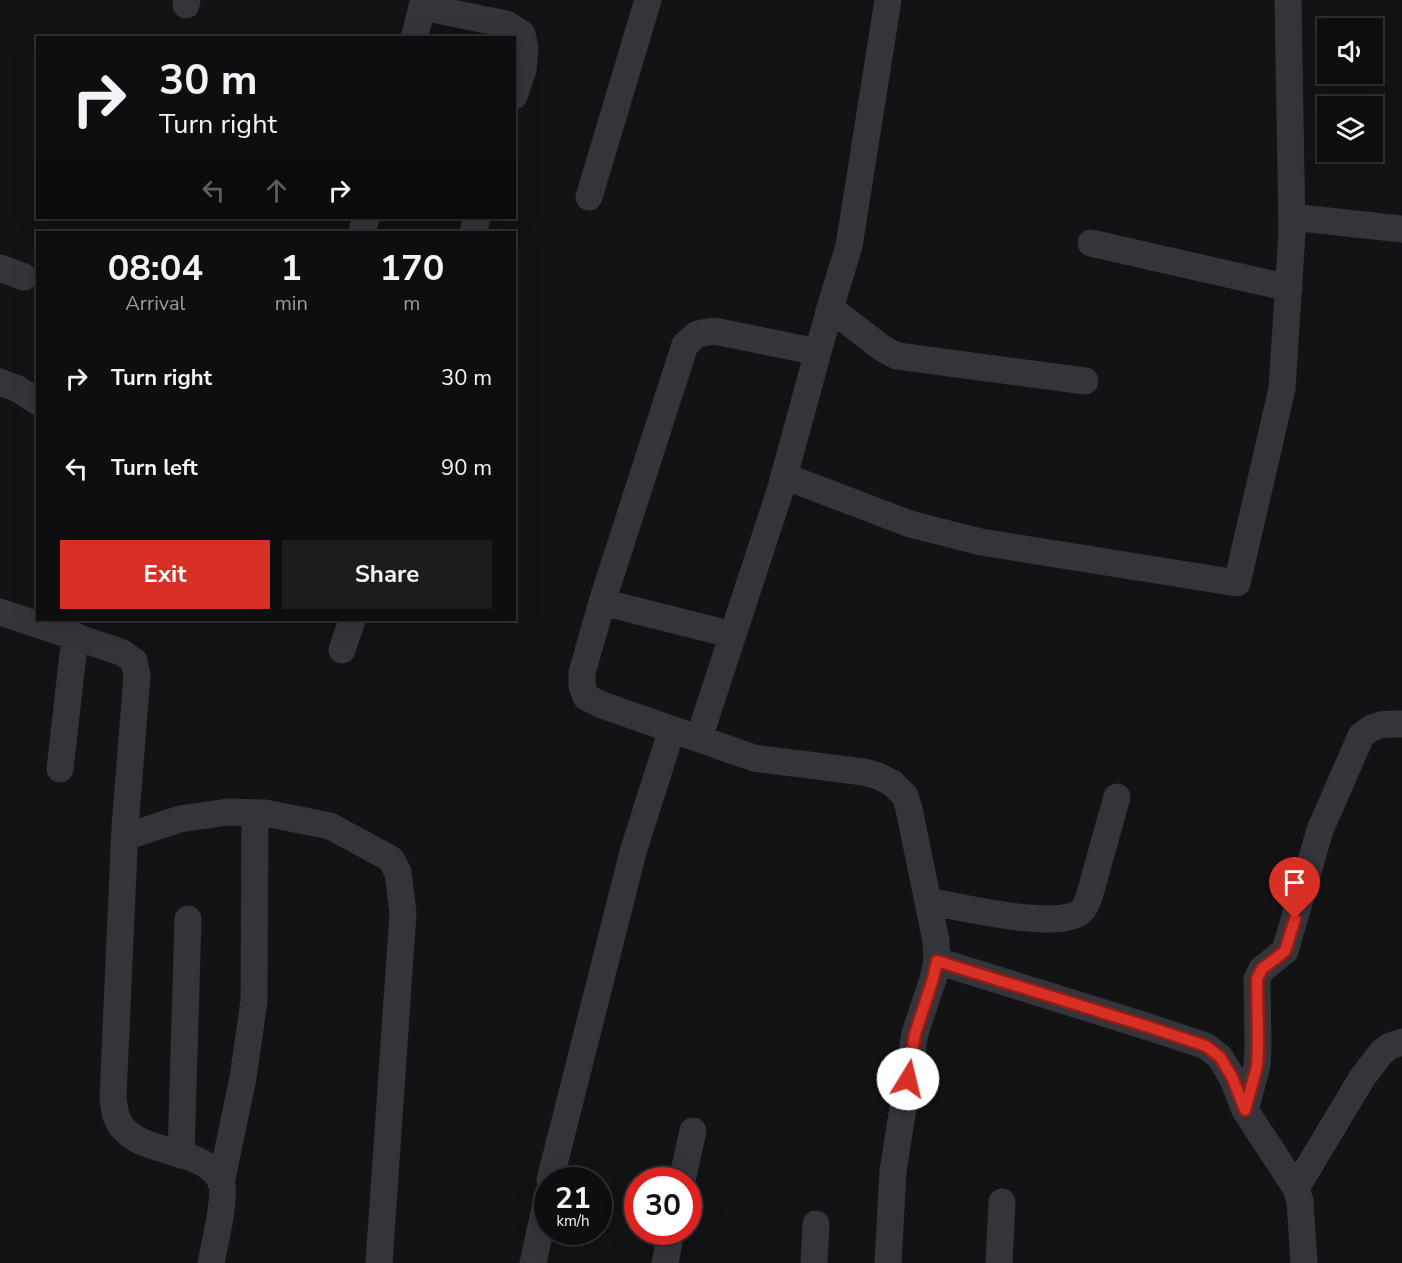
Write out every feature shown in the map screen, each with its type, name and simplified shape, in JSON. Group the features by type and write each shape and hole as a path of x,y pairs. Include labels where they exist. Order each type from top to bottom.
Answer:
{"street":[{"path":"589,197 648,0"},
{"path":"699,738 761,552 845,258 888,0"},
{"path":"784,476 910,524 981,542 1237,583 1282,389 1292,216 1288,0"},
{"path":"415,36 423,3 506,24 522,34 525,48 523,70 516,90"},
{"path":"1292,216 1402,229"},
{"path":"1091,243 1289,288"},
{"path":"830,308 882,348 897,356 1085,381"},
{"path":"818,352 714,331 697,334 685,345 602,602 582,673 582,686 586,697 602,705 754,758 864,772 892,783 905,796 936,941 937,961 915,1034 911,1056 893,1171 888,1263"},
{"path":"0,382 18,389 36,401"},
{"path":"602,602 733,635"},
{"path":"0,612 36,620"},
{"path":"39,621 86,632 134,662 137,676 126,824 113,1097 115,1113 122,1127 135,1139 195,1160 211,1169 221,1183"},
{"path":"342,650 352,621"},
{"path":"60,769 86,632"},
{"path":"1245,1110 1257,1066 1257,979 1262,969 1285,951 1320,830 1361,736 1371,727 1402,724"},
{"path":"553,1167 633,852 672,729"},
{"path":"928,901 1031,919 1055,919 1077,915 1084,908 1117,797"},
{"path":"126,824 228,812 265,813 330,826 391,859 398,872 403,913 379,1263"},
{"path":"214,1262 222,1200 221,1183 243,1078 254,1001 255,813"},
{"path":"181,1155 188,919"},
{"path":"937,961 1206,1046 1220,1057 1232,1077 1245,1110 1296,1188 1300,1201 1304,1263"},
{"path":"1296,1188 1362,1078 1382,1053 1390,1046 1402,1042"},
{"path":"685,1167 693,1131"},
{"path":"999,1263 1002,1202"},
{"path":"814,1263 816,1224"},
{"path":"533,1263 537,1245"},
{"path":"664,1263 668,1245"}],"route":[{"path":"908,1079 915,1034 937,961 1206,1046 1220,1057 1232,1077 1245,1110 1257,1066 1257,979 1262,969 1285,951 1295,919"}]}
